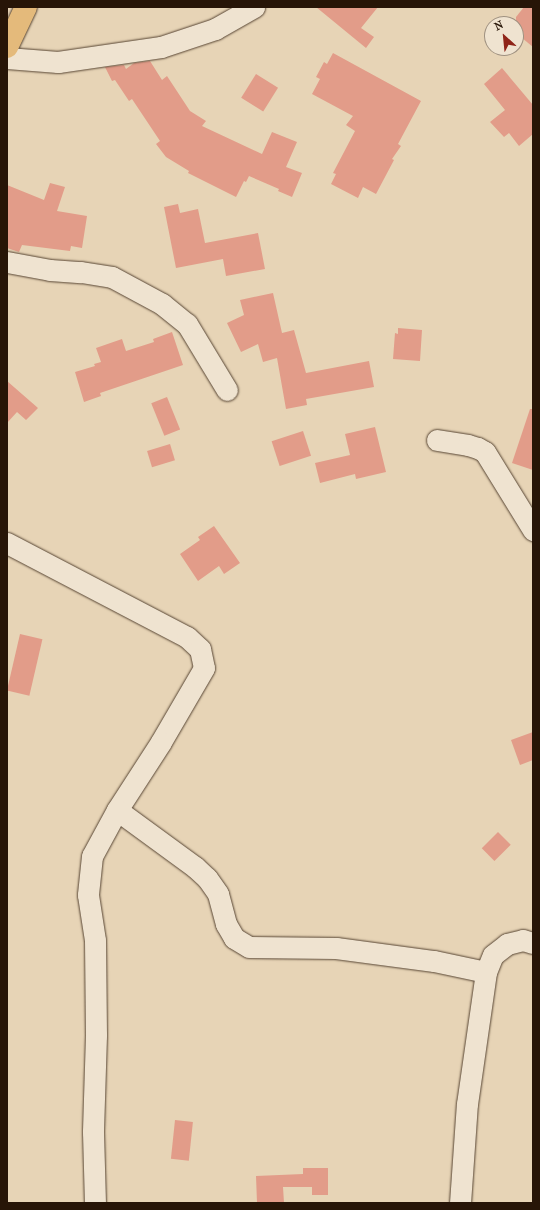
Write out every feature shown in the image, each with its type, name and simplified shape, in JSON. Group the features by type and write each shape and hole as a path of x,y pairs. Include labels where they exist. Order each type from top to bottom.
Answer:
{"main road":[{"path":"7,48 26,7"}],"street":[{"path":"7,58 58,62 161,47 215,29 254,7"},
{"path":"7,262 50,270 81,272 112,277 162,304 187,324 227,390"},
{"path":"437,440 468,445 485,452 533,530"},
{"path":"7,543 187,637 200,649 204,668 161,742 117,810 92,856 88,895 95,940 96,1035 93,1132 95,1203"},
{"path":"117,810 195,867 207,878 218,894 226,924 234,938 249,947 336,948 434,961 486,972"},
{"path":"460,1203 467,1104 486,972 493,955 507,944 523,940 533,943"}],"building":[{"path":"316,7 378,7 361,28 374,37 366,48"},
{"path":"524,7 533,7 533,47 524,40 524,16 517,16"},
{"path":"333,53 421,101 398,144 401,146 392,159 394,160 376,194 363,187 358,198 331,184 336,174 333,173 355,131 346,125 353,116 312,94 320,79 316,77 324,62 327,64"},
{"path":"150,61 162,80 167,76 190,111 206,121 202,126 262,154 272,132 297,142 286,167 302,173 292,197 278,191 279,189 249,176 246,182 244,181 236,197 188,173 189,171 166,157 156,144 160,141 132,99 129,101 115,80 112,81 105,67 124,65 126,69 134,63"},
{"path":"502,68 533,105 533,134 519,146 509,133 504,137 490,122 505,110 484,84"},
{"path":"256,74 278,88 263,112 241,98"},
{"path":"50,183 65,187 57,211 87,216 82,248 71,246 70,251 22,245 19,252 7,248 7,185 44,200"},
{"path":"178,204 180,213 198,209 205,243 258,233 265,269 226,276 223,259 176,268 164,207"},
{"path":"273,293 282,333 294,330 306,373 369,361 374,387 306,399 307,405 286,409 277,358 263,362 258,344 241,352 227,323 244,315 240,300"},
{"path":"398,328 422,330 420,361 393,359 395,333 398,334"},
{"path":"172,332 183,365 100,393 101,396 84,402 75,372 95,366 94,364 101,362 96,348 122,339 126,351 154,342 153,339"},
{"path":"7,381 38,408 26,420 17,412 7,423"},
{"path":"167,397 180,429 164,436 151,403"},
{"path":"530,409 533,409 533,470 512,463"},
{"path":"375,427 386,472 356,479 355,474 320,483 315,463 350,455 345,434"},
{"path":"303,431 311,456 280,466 272,441"},
{"path":"170,444 175,460 152,467 147,451"},
{"path":"214,526 240,563 224,574 219,566 198,581 180,554 200,540 198,537"},
{"path":"20,634 42,639 29,696 7,691"},
{"path":"533,732 533,760 520,765 511,740"},
{"path":"498,832 511,845 494,861 482,848"},
{"path":"175,1120 193,1122 189,1161 171,1159"},
{"path":"303,1168 328,1168 328,1195 312,1195 312,1187 283,1187 284,1203 257,1203 256,1176 303,1174"}]}
